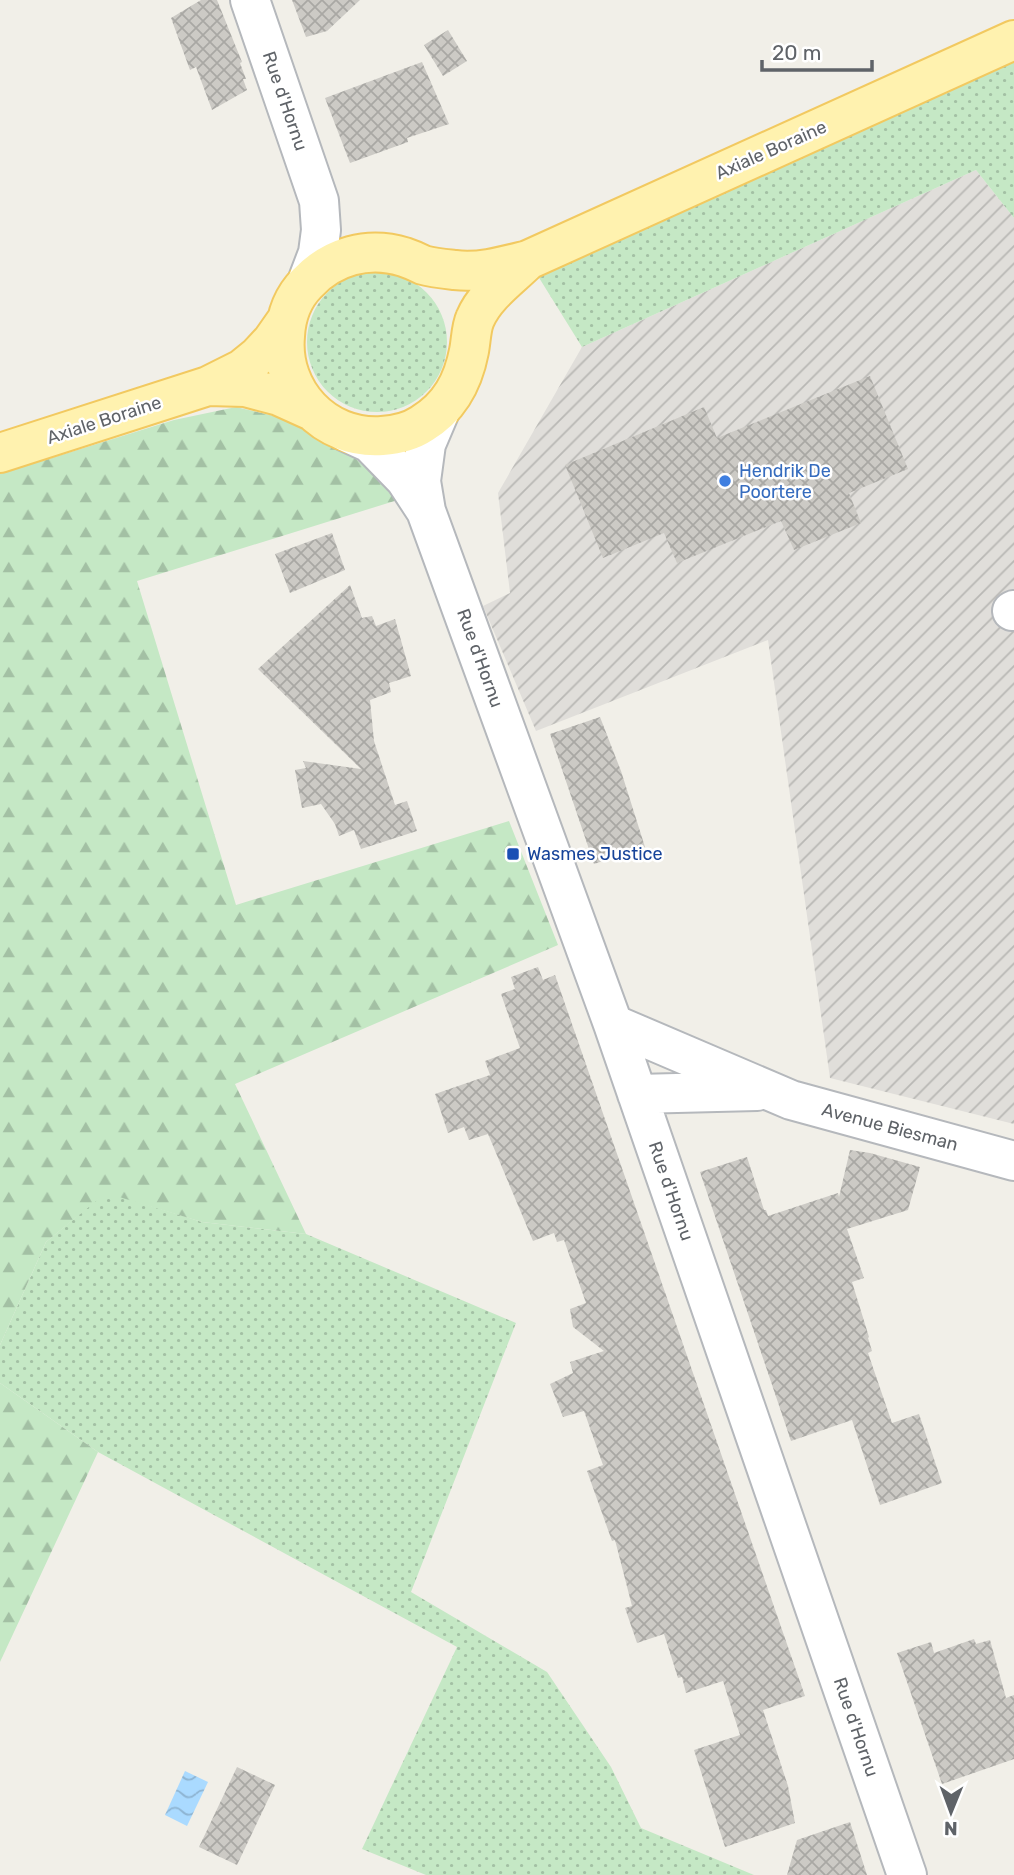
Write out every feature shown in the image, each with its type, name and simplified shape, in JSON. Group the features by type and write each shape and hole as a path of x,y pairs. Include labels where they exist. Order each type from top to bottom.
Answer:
{"main road":[{"name":"Axiale Boraine","path":"528,260 491,295 475,320 463,375 454,394 440,411 420,426 396,435 371,437 346,432 327,423 310,410 292,384 283,353 286,321 294,300 307,282 340,259 353,254 380,251 425,265 457,271 481,271 528,260 1014,40"},
{"name":"Axiale Boraine","path":"425,265 445,282 459,303 467,327 468,353"},
{"path":"208,386 242,369 258,356 286,321"},
{"name":"Axiale Boraine","path":"0,453 208,386"},
{"path":"208,386 244,387 279,396 310,410"}],"street":[{"name":"Rue d'Hornu","path":"250,0 319,201"},
{"path":"319,201 340,226 360,242 380,251"},
{"path":"307,282 318,253 321,230 319,201"},
{"path":"426,511 421,481 426,444 440,411"},
{"path":"346,432 370,443 405,479 426,511"},
{"name":"Rue d'Hornu","path":"426,511 613,1024 907,1875"},
{"name":"Avenue Biesman","path":"613,1024 791,1100 1014,1161"},
{"name":"Avenue Biesman","path":"637,1094 766,1091"}],"shaded area":[{"path":"976,170 1014,218 1014,1124 830,1078 768,640 536,731 483,606 510,593 498,493 582,347"}],"green space":[{"path":"1014,41 1014,218 976,170 582,347 528,260"},
{"path":"377,272 404,277 427,292 442,315 447,342 442,369 427,392 404,407 377,412 350,407 327,392 312,369 307,342 312,315 327,292 350,277"},
{"path":"236,407 287,419 355,458 401,499 137,581 236,905 509,821 558,945 235,1084 306,1234 202,1222 106,1193 46,1242 0,1345 0,474 174,420"},
{"path":"106,1192 202,1222 306,1234 516,1323 411,1592 547,1672 611,1767 641,1828 754,1875 426,1875 362,1849 457,1647 98,1452 0,1383 0,1345 46,1242"},
{"path":"0,1383 98,1452 0,1662"}],"water":[{"path":"185,1771 208,1782 187,1826 165,1815"}],"building":[{"path":"201,0 217,0 242,62 240,63 246,79 243,79 247,90 212,110 196,67 190,70 171,18"},
{"path":"292,0 360,0 327,31 306,37"},
{"path":"448,30 467,61 443,76 424,45"},
{"path":"422,62 449,124 407,138 408,142 350,163 325,98"},
{"name":"Hendrik De Poortere","path":"870,376 908,469 849,493 861,523 794,550 781,521 677,563 664,533 603,558 565,465 704,407 717,438"},
{"path":"332,533 345,570 290,593 275,554"},
{"path":"350,585 362,618 372,616 376,626 395,619 411,676 389,683 391,692 370,700 374,741 395,805 407,801 417,831 361,849 354,830 339,836 335,824 321,804 302,808 295,770 306,768 303,761 361,769 258,669"},
{"path":"600,717 621,771 645,847 594,864 550,734"},
{"path":"538,967 543,980 555,975 805,1696 763,1710 788,1786 795,1823 725,1847 694,1750 740,1735 723,1681 686,1693 682,1677 678,1678 664,1634 637,1643 625,1608 632,1606 615,1540 612,1541 587,1471 603,1465 584,1411 563,1417 550,1384 573,1373 570,1362 604,1351 573,1327 570,1309 586,1303 564,1240 557,1242 554,1233 533,1241 488,1134 469,1140 464,1127 448,1133 435,1094 490,1075 485,1061 520,1048 501,994 515,989 511,977"},
{"path":"850,1150 920,1167 908,1210 847,1229 864,1278 852,1282 869,1337 872,1351 868,1353 892,1423 919,1414 942,1483 880,1505 852,1420 791,1441 700,1172 747,1157 768,1216 838,1193 839,1197"},
{"path":"974,1639 976,1644 990,1640 1006,1698 1014,1695 1014,1759 942,1784 897,1653 931,1642 934,1653"},
{"path":"237,1767 275,1785 237,1865 199,1847"},
{"path":"850,1822 867,1875 787,1875 797,1840"}],"place":[{"name":"Hendrik De Poortere","path":"725,481"},
{"name":"Wasmes Justice","path":"513,854"}]}
